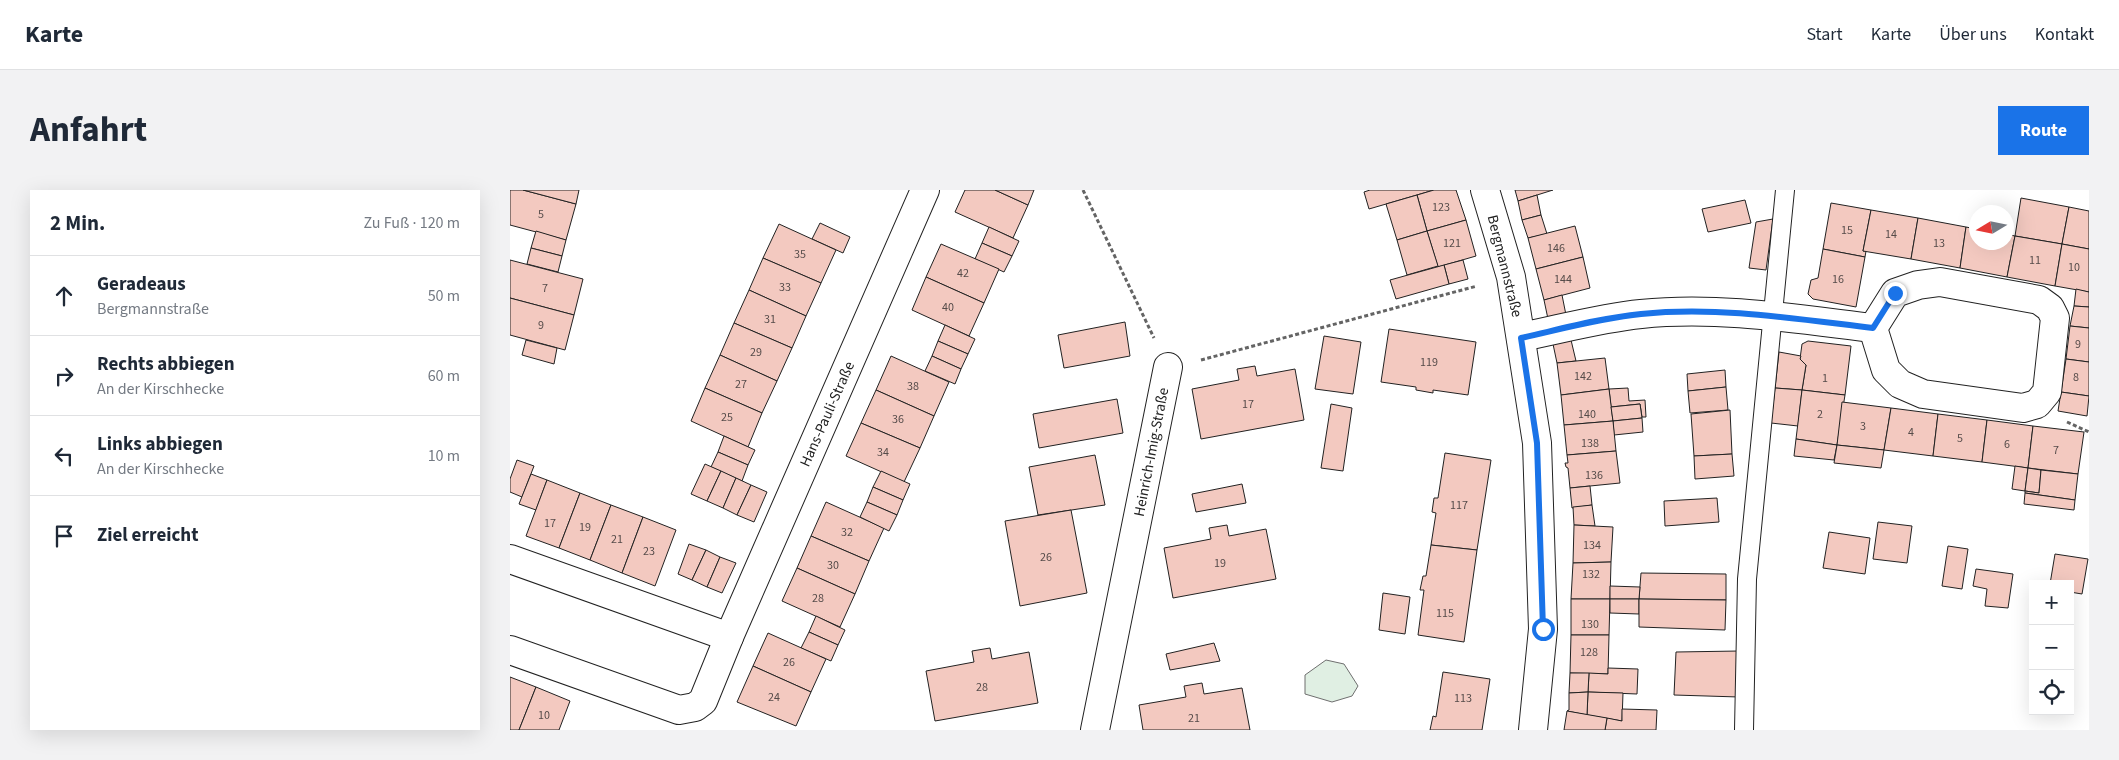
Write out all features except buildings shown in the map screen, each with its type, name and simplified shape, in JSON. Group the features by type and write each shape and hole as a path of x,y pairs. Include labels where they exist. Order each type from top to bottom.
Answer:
{"street":[{"name":"Hans-Pauli-Straße","path":"510,650 679,710 695,707 703,700 925,190"},
{"name":"Bergmannstraße","path":"1485,190 1511,277 1537,443 1543,629 1533,730"},
{"path":"1940,282 2039,300 2050,308 2055,318 2047,392 2037,404 2023,408 1923,394 1900,384 1886,370 1873,328 1895,293 1918,285 1940,282"},
{"path":"1521,338 1587,323 1641,314 1692,311 1774,317 1873,328"},
{"name":"Heinrich-Imig-Straße","path":"1095,730 1168,367"},
{"path":"510,559 729,638"}],"lane":[{"path":"1744,730 1746,579 1774,317 1785,190"}],"path":[{"name":"Heinrich-Imig-Straße","path":"1083,190 1168,367"},
{"path":"1168,367 1187,364 1511,277"}],"green space":[{"path":"1326,660 1344,664 1358,686 1352,696 1332,702 1305,694 1305,675"}],"route":[{"path":"1543,629 1537,443 1521,338 1587,323 1641,314 1692,311 1774,317 1873,328 1895,293"}]}
